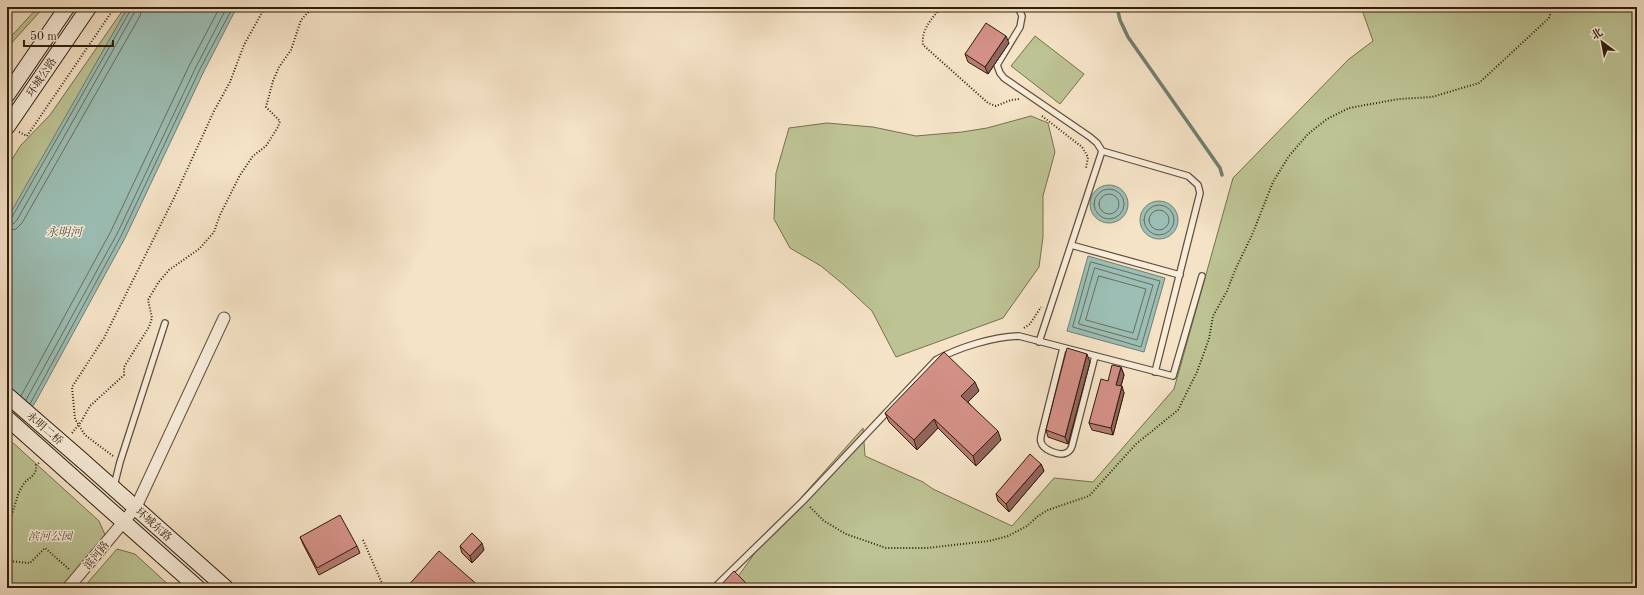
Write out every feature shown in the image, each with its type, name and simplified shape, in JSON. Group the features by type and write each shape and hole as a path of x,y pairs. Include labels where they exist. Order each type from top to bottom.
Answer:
{"main road":[{"name":"环城公路","path":"7,95 67,7"},
{"name":"环城公路","path":"7,127 88,7"},
{"name":"永明二桥","path":"7,395 82,461"},
{"name":"永明二桥","path":"7,418 72,476"},
{"name":"环城东路","path":"82,461 136,507 226,588"},
{"name":"环城东路","path":"72,476 198,588"}],"street":[{"name":"滨河路","path":"68,588 136,507 224,318"}],"lane":[{"path":"1018,7 1022,16 1020,27 997,65 1004,78 1090,137 1097,143 1102,151 1188,176 1198,185 1200,193 1155,372"},
{"path":"1039,342 1102,151"},
{"path":"1071,245 1180,275"},
{"path":"714,588 803,501 936,360 949,352 961,348 1011,336 1019,336 1173,376 1202,276"},
{"path":"114,488 120,462 165,323"},
{"path":"1063,348 1041,436 1041,442 1045,448 1059,454 1065,454 1072,446 1095,356"}],"path":[{"path":"7,127 27,136 115,7"},
{"path":"120,462 85,435 75,419 72,387 107,331 174,198 214,111 230,82 244,44 265,7"},
{"path":"70,435 79,425 90,406 124,374 124,367 149,327 152,318 148,300 154,290 169,270 199,249 214,232 220,215 240,175 253,156 266,146 278,128 280,121 266,107 273,81 279,67 291,50 301,20 313,7"},
{"path":"941,7 924,30 922,37 923,45 988,103 996,106 1011,100 1017,99 1023,101"},
{"path":"1041,115 1082,147 1088,156 1086,172"},
{"path":"1011,336 1030,324 1042,304"},
{"path":"7,524 13,514 23,485 33,477 36,470 36,465 41,461"},
{"path":"364,540 384,588"},
{"path":"7,561 30,563 45,548 78,576"}],"green space":[{"path":"38,7 44,7 7,48 7,41"},
{"path":"125,7 128,7 7,222 7,167 21,145 50,115"},
{"path":"1361,7 1637,7 1637,588 747,588 737,578 767,536 863,428 865,456 923,482 933,489 1012,526 1054,478 1093,482 1174,389 1233,178 1349,59 1373,41"},
{"path":"1035,36 1084,74 1060,104 1011,66"},
{"path":"1031,116 1048,123 1055,152 1043,196 1043,237 1039,267 1003,318 896,357 872,311 821,266 790,248 774,219 776,173 789,128 827,123 873,127 916,136 987,128"},
{"name":"滨河公园","path":"11,441 99,521 106,537 64,588 7,588 7,447"},
{"path":"117,549 135,554 172,588 83,588"}],"water":[{"name":"永明河","path":"128,7 237,7 204,71 125,238 36,401 7,447 7,219"},
{"path":"1105,185 1113,185 1120,188 1125,193 1128,204 1125,215 1120,220 1113,223 1105,223 1098,220 1093,215 1090,208 1090,200 1093,193 1098,188"},
{"path":"1155,201 1163,201 1170,204 1175,209 1178,220 1175,231 1170,236 1163,239 1155,239 1148,236 1143,231 1140,224 1140,216 1143,209 1148,204"},
{"path":"1088,256 1165,278 1144,352 1067,331"}],"pier":[{"path":"7,387 33,410 10,447 7,444"}],"building":[{"path":"986,23 1006,36 985,67 965,54"},
{"path":"1067,348 1087,354 1065,437 1046,430"},
{"path":"944,352 975,382 961,396 998,431 973,456 934,419 914,440 885,413"},
{"path":"1112,365 1121,367 1116,385 1122,386 1111,428 1089,423 1101,379 1108,381"},
{"path":"1030,454 1041,464 1006,504 996,494"},
{"path":"340,515 357,546 317,568 300,537"},
{"path":"472,533 482,543 470,556 460,546"},
{"path":"439,551 481,588 406,588"},
{"path":"734,571 751,588 718,588"}],"waterway":[{"path":"1117,7 1120,20 1128,37 1220,168 1222,175"}]}
